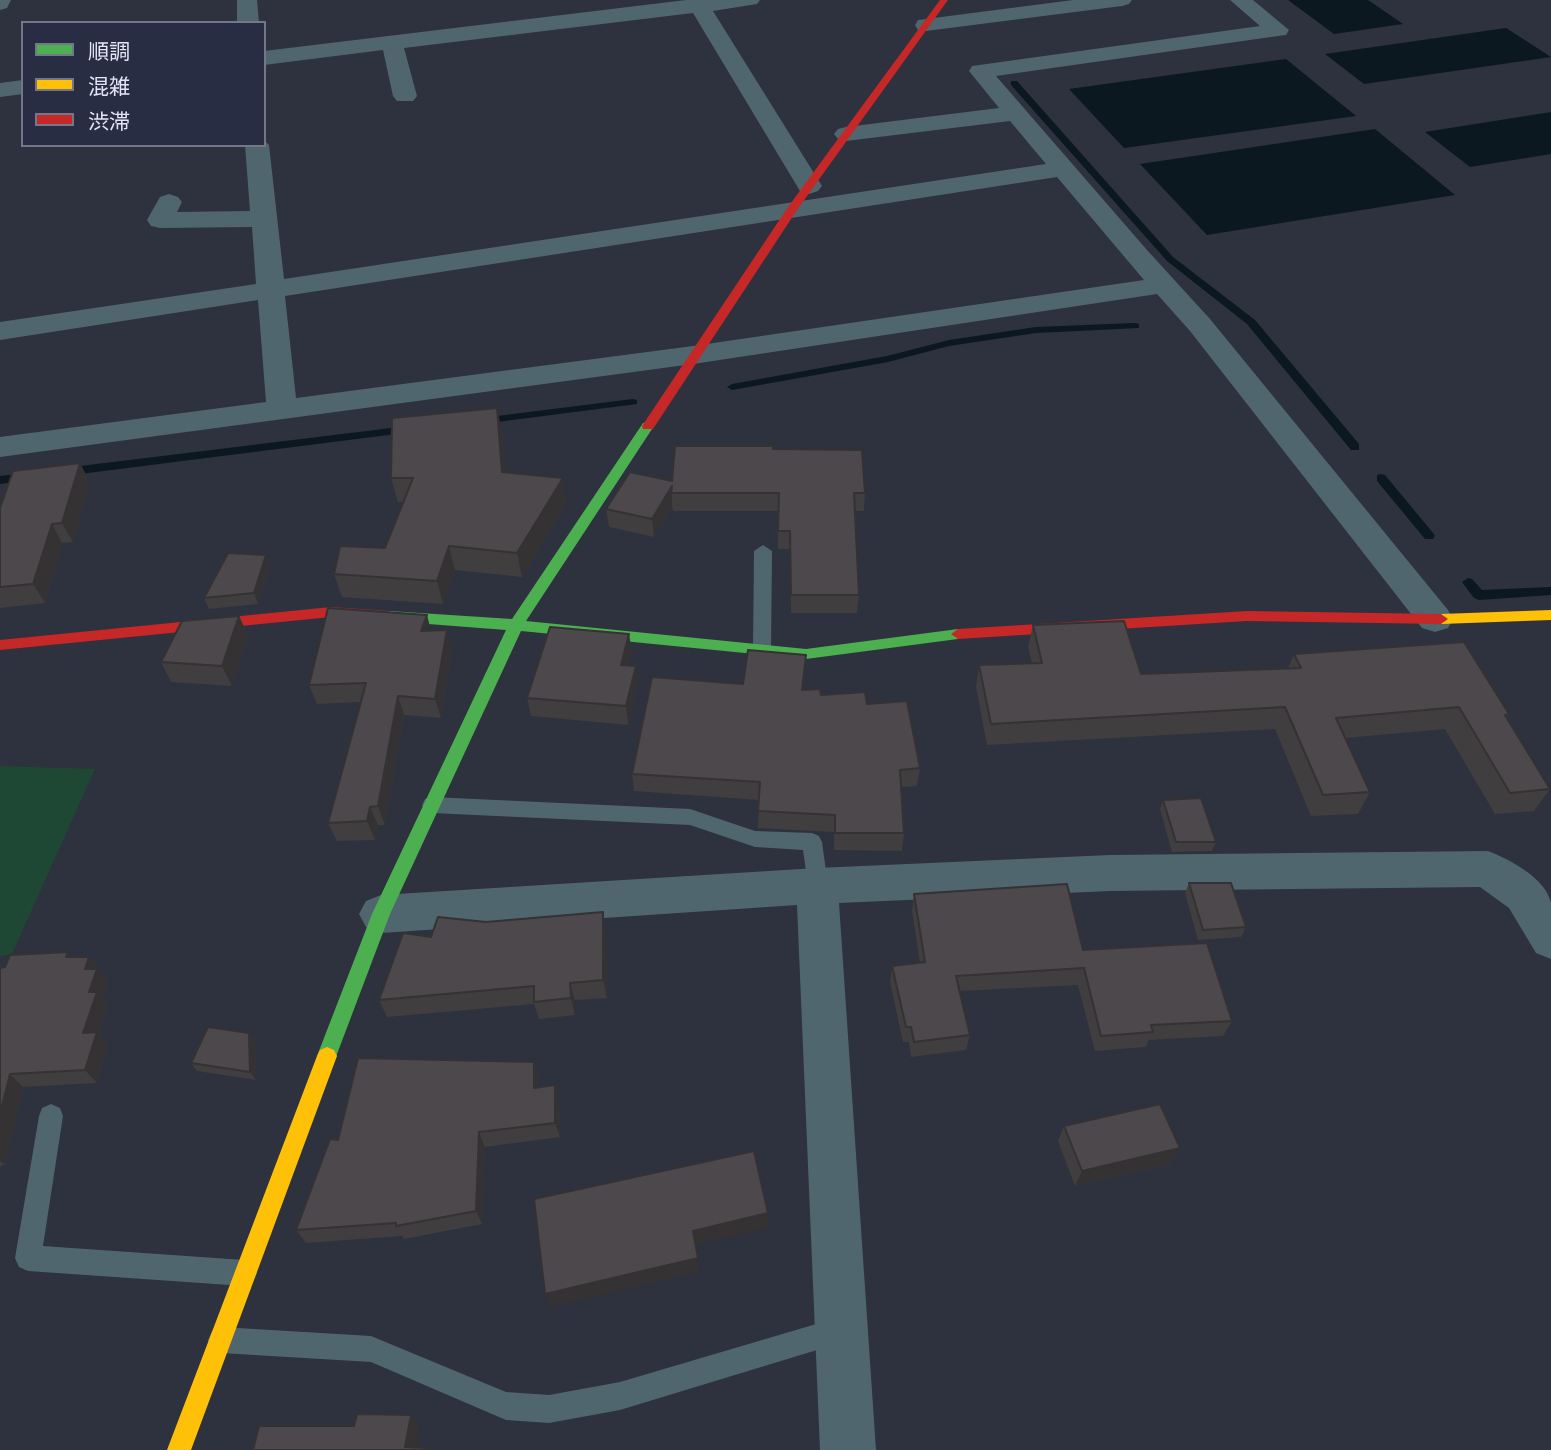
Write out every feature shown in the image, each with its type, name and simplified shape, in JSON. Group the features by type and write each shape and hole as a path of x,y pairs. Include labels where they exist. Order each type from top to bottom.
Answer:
{"street":[{"path":"247,0 248,21"},
{"path":"266,58 697,3 750,0"},
{"path":"179,1450 381,914 516,625 792,209 944,0"},
{"path":"926,25 1122,0"},
{"path":"1240,0 1278,30 980,71 1200,325 1313,470 1435,619"},
{"path":"697,3 809,186"},
{"path":"392,43 405,96"},
{"path":"0,90 21,88"},
{"path":"846,134 1015,113"},
{"path":"257,147 282,409"},
{"path":"0,331 1063,169"},
{"path":"169,202 160,220 264,219"},
{"path":"0,447 693,355 1163,285"},
{"path":"0,645 331,612 516,625 806,654 932,636 1247,616 1435,619 1551,615"},
{"path":"381,914 817,886 1110,873 1488,869 1524,895 1551,940"},
{"path":"817,886 848,1450"}],"lane":[{"path":"762,649 763,551"},
{"path":"432,805 691,817 755,839 812,842 817,886"},
{"path":"51,1116 28,1258 245,1273"},
{"path":"220,1340 371,1349 506,1406 549,1409 620,1396 841,1330"}],"green space":[{"path":"0,766 95,769 12,954 0,956"}],"shaded area":[{"path":"1288,0 1368,0 1403,24 1334,34"},
{"path":"1506,28 1551,57 1364,84 1325,54"},
{"path":"1286,59 1356,116 1124,148 1069,89"},
{"path":"1551,112 1551,154 1470,167 1425,132"},
{"path":"1375,129 1455,195 1207,235 1140,164"}],"building":[{"path":"497,408 502,472 563,478 517,553 449,546 437,581 334,574 340,546 385,548 413,478 391,478 392,418"},
{"path":"675,446 862,450 865,493 854,493 859,595 791,595 790,531 778,531 779,493 671,493 672,486 652,519 606,509 630,472 672,481"},
{"path":"80,463 62,523 52,524 33,584 0,587 0,508 13,471"},
{"path":"228,553 266,555 254,593 204,598"},
{"path":"328,608 427,615 421,631 447,630 435,699 398,696 378,806 370,807 367,821 328,823 366,683 309,685"},
{"path":"239,616 222,666 161,662 182,621"},
{"path":"1124,621 1141,674 1301,668 1294,654 1464,642 1509,714 1505,715 1550,789 1510,793 1459,707 1336,718 1370,792 1323,795 1285,707 991,724 979,665 1042,663 1033,625"},
{"path":"550,627 629,634 621,665 636,666 626,706 527,698"},
{"path":"748,650 806,655 802,690 820,689 821,695 865,692 867,704 907,701 920,768 900,770 904,833 835,833 835,815 758,811 760,782 632,774 652,677 743,684"},
{"path":"1201,798 1216,842 1176,842 1163,800"},
{"path":"1189,883 1231,883 1246,927 1203,930"},
{"path":"1067,884 1083,950 1207,943 1232,1021 1151,1025 1153,1032 1101,1036 1084,968 956,976 970,1035 914,1042 911,1027 906,1027 892,966 925,962 914,894"},
{"path":"603,912 603,980 570,983 571,998 534,1002 534,986 379,1000 403,933 431,937 438,917 486,922"},
{"path":"68,952 66,957 89,957 85,969 97,969 89,992 97,992 83,1033 97,1032 85,1070 10,1074 0,1114 0,968 5,967 10,955"},
{"path":"208,1027 249,1033 250,1072 191,1063"},
{"path":"358,1058 534,1062 534,1088 555,1085 555,1123 479,1132 476,1211 396,1226 396,1223 296,1230 330,1139 338,1140"},
{"path":"1160,1104 1180,1148 1082,1171 1064,1126"},
{"path":"754,1151 768,1213 693,1231 698,1258 545,1294 534,1199"},
{"path":"357,1414 411,1415 405,1447 429,1450 253,1450 259,1426 354,1426"}],"waterway":[{"path":"1014,83 1170,259 1251,322 1355,447"},
{"path":"732,387 888,359 949,343 1036,330 1135,326"},
{"path":"481,421 633,402"},
{"path":"64,472 408,430"},
{"path":"0,480 26,477"},
{"path":"1381,478 1429,536"},
{"path":"1468,582 1479,595 1551,591"}],"traffic: fast":[{"path":"327,1056 381,914 516,625 648,426"},
{"path":"389,616 516,625 806,654 958,634"}],"traffic: slow":[{"path":"1441,619 1551,615"},
{"path":"179,1450 327,1056"}],"traffic: jam":[{"path":"648,426 792,209 944,0"},
{"path":"0,645 331,612 389,616"},
{"path":"958,634 1247,616 1441,619"}]}
